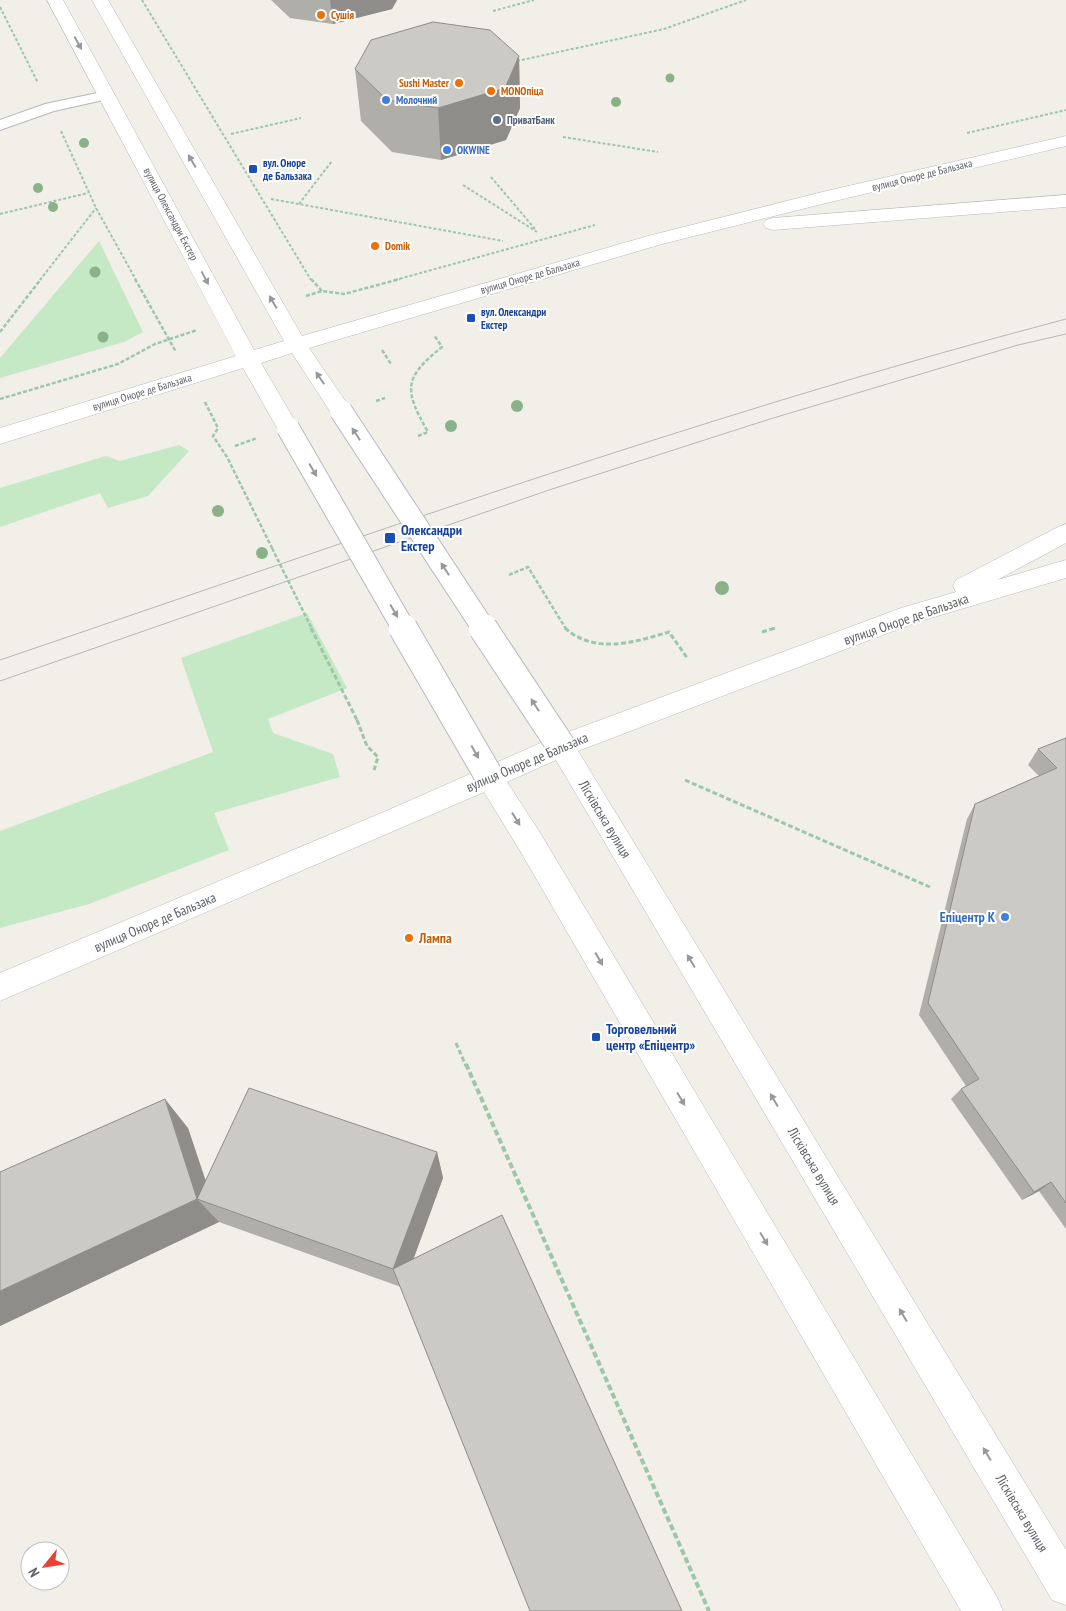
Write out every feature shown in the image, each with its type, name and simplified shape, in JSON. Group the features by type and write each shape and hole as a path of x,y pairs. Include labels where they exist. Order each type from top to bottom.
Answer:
{"street":[{"name":"вулиця Олександри Екстер","path":"55,0 249,360 490,778"},
{"path":"100,0 297,345"},
{"name":"вулиця Оноре де Бальзака","path":"0,436 297,345 599,256 693,230 1045,144 1066,141"},
{"path":"693,230 1066,201"},
{"name":"Лісківська вулиця","path":"297,345 562,746 1066,1586"},
{"path":"910,615 1066,534"},
{"name":"вулиця Оноре де Бальзака","path":"0,987 562,746 910,615 1066,569"},
{"path":"490,778 529,840 983,1611"}],"lane":[{"path":"0,125 50,107 107,95"}],"path":[{"path":"142,0 312,281 322,291"},
{"path":"493,10 534,0"},
{"path":"515,62 664,29 746,0"},
{"path":"0,7 50,107 88,193 176,353"},
{"path":"231,134 301,118"},
{"path":"563,137 658,152"},
{"path":"298,204 332,161"},
{"path":"462,185 537,232 491,177"},
{"path":"0,214 88,193"},
{"path":"271,199 503,241"},
{"path":"0,332 96,208"},
{"path":"418,436 428,432 411,400 410,380 421,364 442,347 434,336"},
{"path":"0,399 118,364 169,339"},
{"path":"218,428 213,436 227,457 358,720 367,746 378,756 374,770"},
{"path":"509,575 528,567 566,629 581,639 594,644 630,643 668,632 688,659"},
{"path":"684,780 930,887"},
{"path":"456,1043 709,1611"}],"green space":[{"path":"99,241 143,332 124,342 0,378 0,358"},
{"path":"179,445 189,451 148,496 108,508 100,493 0,527 0,488 106,456 120,461"},
{"path":"307,613 347,688 268,719 273,733 333,754 340,777 214,813 229,850 89,904 0,928 0,831 213,752 181,658"}],"building":[{"path":"433,22 490,30 519,56 505,88 438,108 387,100 355,69 371,40"},
{"name":"Епіцентр К","path":"1066,738 1066,1203 1051,1182 1034,1192 961,1089 979,1079 928,1003 975,804 1057,768 1038,749"},
{"path":"249,1088 437,1152 393,1269 197,1199"},
{"path":"165,1099 197,1199 0,1291 0,1172"},
{"path":"502,1215 682,1611 530,1611 393,1269"}],"tram line":[{"path":"0,660 397,524 663,437 797,395 1066,319"},
{"path":"0,681 549,490 770,419 1018,345 1066,334"}],"place":[{"name":"Сушія","path":"321,15"},
{"name":"Sushi Master","path":"459,83"},
{"name":"MONOпіца","path":"491,91"},
{"name":"Молочний","path":"386,100"},
{"name":"ПриватБанк","path":"497,120"},
{"name":"OKWINE","path":"447,150"},
{"name":"вул. Оноре де Бальзака","path":"253,169"},
{"name":"Domik","path":"375,246"},
{"name":"вул. Олександри Екстер","path":"471,318"},
{"name":"Олександри Екстер","path":"390,538"},
{"name":"Епіцентр К","path":"1005,917"},
{"name":"Лампа","path":"409,938"},
{"name":"Торговельний центр «Епіцентр»","path":"596,1037"}]}
